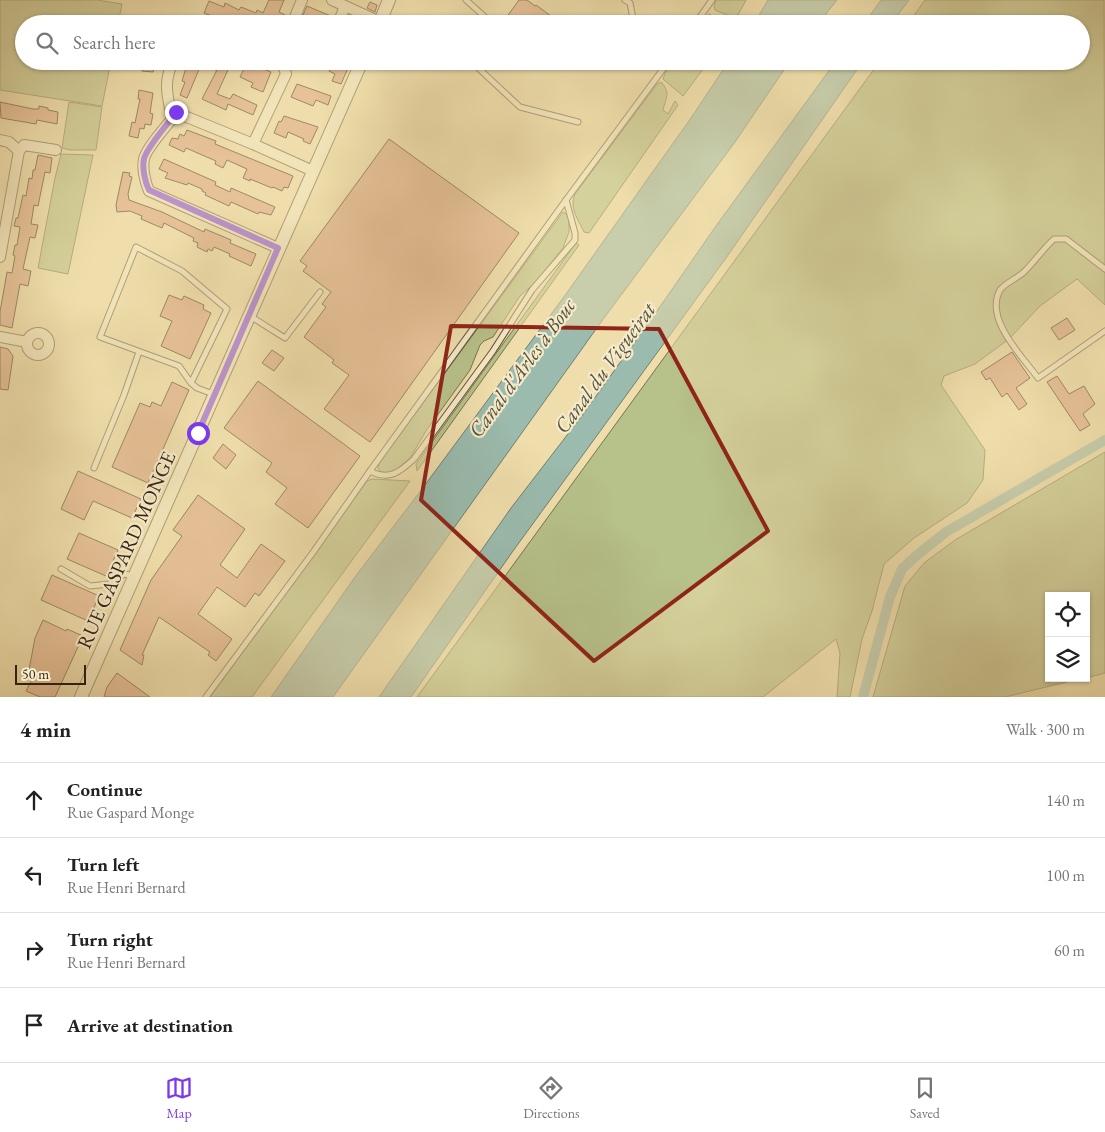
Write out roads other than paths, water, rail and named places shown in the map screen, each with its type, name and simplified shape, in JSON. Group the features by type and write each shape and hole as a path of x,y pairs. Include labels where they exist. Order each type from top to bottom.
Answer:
{"street":[{"path":"296,15 302,0"},
{"path":"332,0 364,15"},
{"path":"383,15 390,0"},
{"path":"342,15 345,6"},
{"path":"168,70 166,91 170,108 313,171"},
{"path":"253,144 286,74 285,70"},
{"name":"RUE GASPARD MONGE","path":"81,697 358,70"},
{"path":"176,112 144,158 145,183 149,190 278,248"},
{"path":"0,140 9,142 19,151"},
{"path":"0,257 19,151 24,145 56,150"},
{"path":"0,337 27,342"}],"lane":[{"path":"466,0 483,15"},
{"path":"625,0 630,3 632,15"},
{"path":"701,15 712,0"},
{"path":"480,70 520,107 578,122"},
{"path":"206,697 314,551 661,70"},
{"path":"370,471 385,476 399,473 414,459 494,351 532,290 575,240 573,221 566,200"},
{"path":"1105,268 1066,239 1054,239 1025,271 1001,289 996,303 996,314 1004,333 1038,378 1105,331"},
{"path":"191,383 227,309 182,271 136,247 100,337 179,366 191,383 197,388 214,394"},
{"path":"249,316 285,338 320,292"},
{"path":"94,468 124,396 139,352"},
{"path":"62,569 90,586 109,584 124,574 135,576"}],"water":[{"path":"768,0 837,0 825,15 759,15"},
{"path":"881,0 909,0 898,15 870,15"},
{"name":"Canal d'Arles à Bouc","path":"723,70 784,70 735,142 604,318 333,697 271,697 355,577 566,294"},
{"path":"829,70 857,70 726,258 513,551 411,697 379,697 511,508 581,417"}],"waterway":[{"path":"863,697 890,597 902,569 946,532 1105,440"}],"water label":[{"name":"Canal du Vigueirat","path":"605,368"}]}
